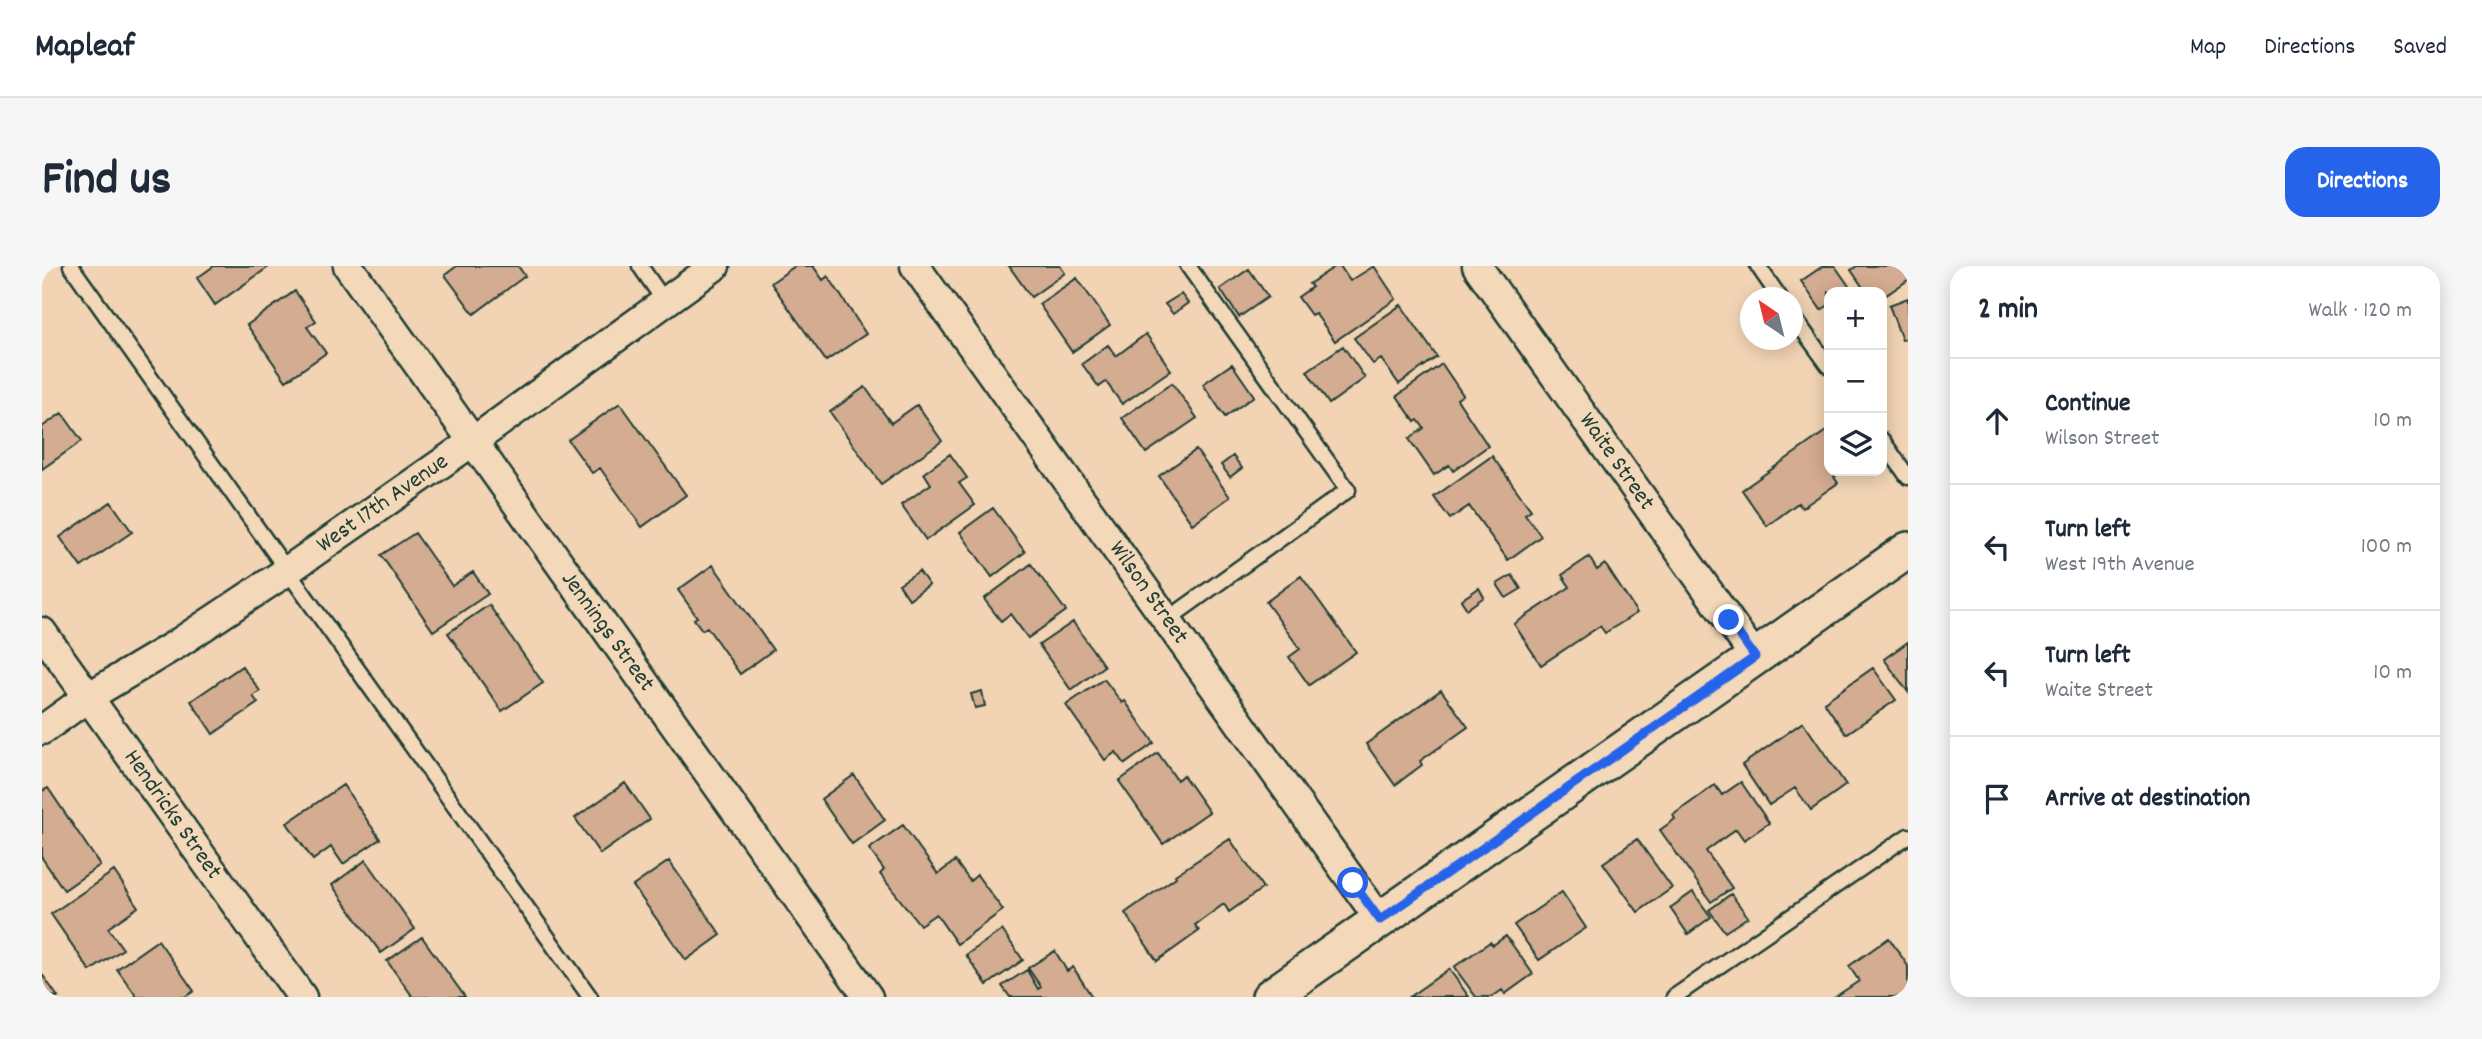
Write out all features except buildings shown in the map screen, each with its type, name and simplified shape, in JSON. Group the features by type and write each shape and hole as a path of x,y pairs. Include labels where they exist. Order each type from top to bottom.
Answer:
{"street":[{"name":"Jennings Street","path":"348,266 868,997"},
{"name":"West 17th Avenue","path":"42,730 88,697 177,644 287,571 472,442 715,266"},
{"name":"Wilson Street","path":"915,266 1380,920"},
{"name":"Waite Street","path":"1477,266 1755,657"},
{"path":"1270,997 1908,550"},
{"name":"Hendricks Street","path":"42,632 302,997"}],"lane":[{"path":"71,266 590,997"},
{"path":"640,266 665,302"},
{"path":"1167,620 1348,490 1188,266"},
{"path":"1758,266 1772,287"},
{"path":"1803,329 1824,359"},
{"path":"1887,447 1908,477"},
{"path":"1674,997 1908,836"}],"route":[{"path":"1353,883 1380,920 1755,657 1729,620"}]}
